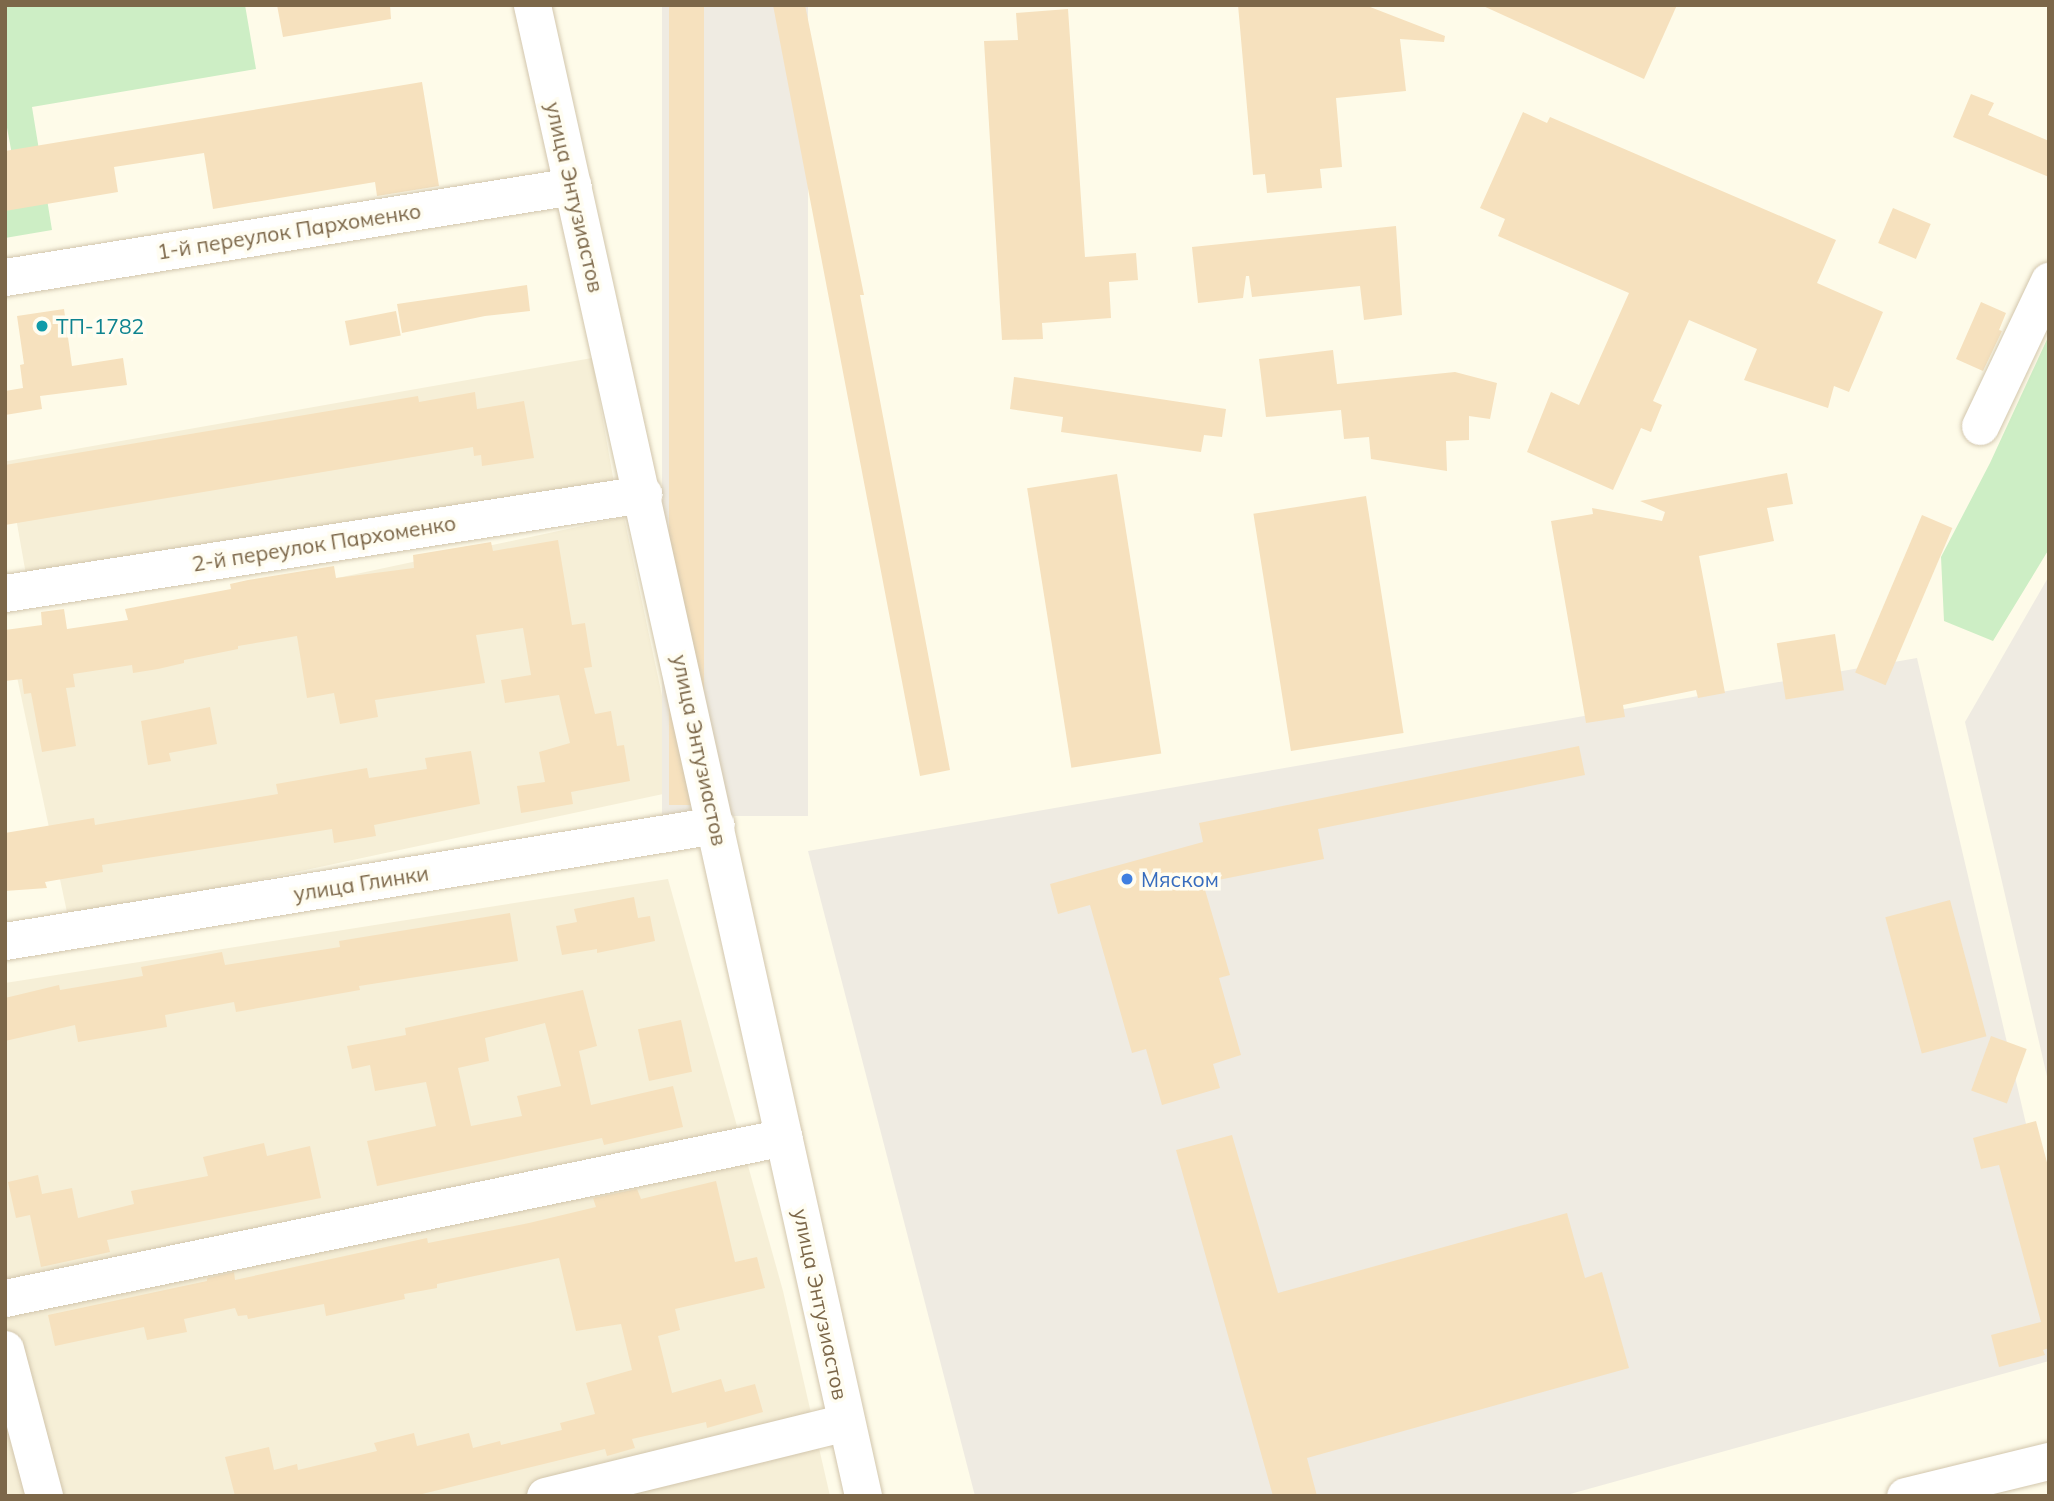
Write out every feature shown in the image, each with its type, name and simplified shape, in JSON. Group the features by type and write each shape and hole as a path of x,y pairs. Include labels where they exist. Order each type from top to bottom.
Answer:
{"street":[{"name":"улица Энтузиастов","path":"532,5 643,494 863,1496"},
{"name":"1-й переулок Пархоменко","path":"5,277 573,186"},
{"path":"1980,426 2049,281"},
{"name":"2-й переулок Пархоменко","path":"5,593 643,494"},
{"name":"улица Глинки","path":"5,941 716,825"},
{"path":"5,1297 784,1137"},
{"path":"5,1349 19,1457 44,1496"},
{"path":"545,1496 846,1422"},
{"path":"1905,1496 2049,1461"}],"shaded area":[{"path":"662,5 808,5 808,816 662,816"},
{"path":"592,358 614,481 28,584 6,461"},
{"path":"624,517 682,790 69,920 11,647"},
{"path":"2049,576 2049,1085 1965,722"},
{"path":"1917,658 2049,1222 2049,1361 1563,1496 975,1496 808,851"},
{"path":"668,879 783,1291 830,1496 5,1496 5,983"}],"green space":[{"path":"5,5 245,5 256,69 32,107 52,230 5,238 5,207 21,203 5,117"},
{"path":"2049,335 2049,549 1993,641 1944,621 1941,557 1990,463"}],"building":[{"path":"277,5 390,5 391,19 283,37"},
{"path":"669,5 704,5 704,805 669,805"},
{"path":"773,5 805,5 864,295 860,295 950,770 920,776"},
{"path":"1238,5 1365,5 1445,36 1444,42 1400,39 1406,91 1336,98 1342,167 1320,169 1322,188 1267,193 1265,174 1253,175"},
{"path":"1481,5 1677,5 1644,79"},
{"path":"1068,9 1085,257 1136,253 1138,280 1109,282 1111,318 1042,323 1043,339 1002,340 984,41 1018,40 1016,13"},
{"path":"422,82 439,186 377,196 375,182 213,209 204,153 114,167 118,192 5,211 5,151"},
{"path":"1971,94 1994,103 1988,115 2049,141 2049,177 1953,137"},
{"path":"1523,112 1547,123 1550,117 1836,240 1817,283 1883,312 1849,392 1834,386 1828,408 1744,380 1757,349 1689,320 1653,401 1662,405 1651,432 1641,428 1613,490 1527,452 1551,392 1579,405 1629,293 1498,236 1505,219 1480,208"},
{"path":"1893,208 1931,224 1916,259 1878,243"},
{"path":"1396,226 1402,315 1364,320 1360,286 1252,297 1249,276 1246,276 1243,298 1198,303 1192,247"},
{"path":"527,285 530,311 485,316 402,333 397,304"},
{"path":"1981,302 2006,313 1999,330 2002,331 1983,371 1956,359"},
{"path":"64,309 72,366 123,358 127,385 40,396 42,409 5,415 5,391 23,388 20,365 24,364 17,316"},
{"path":"396,311 401,336 350,345 345,321"},
{"path":"1333,350 1337,384 1455,372 1497,383 1490,419 1469,416 1469,440 1446,441 1447,471 1371,459 1369,437 1344,439 1341,410 1266,417 1259,359"},
{"path":"1014,377 1226,409 1222,437 1204,435 1201,452 1061,432 1063,417 1010,409"},
{"path":"475,392 477,409 524,401 534,458 482,466 481,455 474,456 473,447 5,525 5,465 418,396 419,402"},
{"path":"1787,473 1793,504 1767,508 1774,541 1699,556 1725,693 1698,698 1696,690 1623,705 1625,717 1586,723 1551,521 1593,514 1592,508 1662,521 1665,512 1640,501"},
{"path":"1117,474 1161,754 1071,768 1027,488"},
{"path":"1366,496 1404,733 1291,751 1253,514"},
{"path":"1922,515 1952,528 1886,685 1855,672"},
{"path":"558,540 572,625 585,623 592,667 584,668 595,714 611,711 617,746 624,745 630,781 571,792 573,804 521,813 517,786 545,782 539,752 570,743 559,695 505,703 501,680 531,675 523,628 476,635 485,683 375,700 378,717 340,724 334,693 307,698 297,636 238,646 238,649 184,660 184,663 158,669 133,673 132,665 73,674 75,687 66,688 76,746 42,752 31,693 24,694 22,679 5,681 5,630 42,625 41,612 64,609 67,629 128,620 125,609 231,589 230,584 248,580 334,566 336,578 414,568 413,555 491,542 493,551"},
{"path":"1835,634 1844,690 1786,700 1777,643"},
{"path":"210,707 217,744 169,753 171,761 148,765 141,721"},
{"path":"1579,746 1585,775 1318,829 1324,859 1203,883 1230,975 1219,978 1241,1055 1213,1064 1220,1088 1162,1105 1146,1049 1132,1053 1090,905 1058,914 1050,884 1203,842 1199,823"},
{"path":"471,751 480,804 374,825 376,836 334,843 332,829 102,865 103,872 45,882 47,888 5,891 5,833 94,818 95,825 278,794 276,784 367,768 369,778 427,769 425,758"},
{"path":"634,897 638,918 650,916 655,941 597,953 597,949 562,955 556,926 577,922 574,909"},
{"path":"1950,900 1986,1036 1922,1054 1885,917"},
{"path":"510,913 518,961 359,986 360,990 236,1012 234,1002 165,1015 167,1027 78,1042 75,1025 5,1041 5,998 59,985 60,990 143,976 141,967 222,952 225,965 340,947 339,941"},
{"path":"583,990 597,1046 579,1051 591,1105 673,1086 683,1127 604,1145 602,1138 377,1186 367,1141 436,1126 426,1082 375,1091 370,1065 352,1069 347,1046 406,1035 405,1028","holes":["545,1023 561,1086 517,1096 522,1116 471,1126 458,1068 489,1061 485,1038"]},
{"path":"681,1020 692,1072 649,1081 638,1029"},
{"path":"1991,1036 2027,1049 2007,1103 1971,1091"},
{"path":"2036,1121 2049,1170 2049,1348 2043,1350 2045,1355 1999,1367 1991,1335 2041,1322 1999,1165 1981,1169 1973,1138"},
{"path":"1232,1135 1278,1293 1567,1213 1585,1278 1602,1272 1629,1368 1307,1458 1317,1496 1273,1496 1176,1150"},
{"path":"264,1143 267,1156 310,1146 321,1198 107,1240 110,1252 41,1267 30,1215 16,1218 8,1182 38,1175 42,1194 72,1188 78,1218 134,1204 131,1191 208,1176 203,1157"},
{"path":"716,1181 735,1262 757,1257 765,1288 675,1309 680,1330 658,1336 672,1393 721,1379 725,1392 755,1384 763,1412 707,1428 706,1422 632,1439 635,1448 607,1456 605,1449 414,1496 235,1496 225,1457 269,1447 274,1470 297,1464 298,1470 377,1451 374,1443 414,1433 417,1446 469,1433 473,1448 500,1441 501,1445 562,1430 560,1423 595,1414 586,1383 632,1370 621,1324 576,1331 559,1258 437,1284 437,1288 404,1294 405,1299 326,1316 324,1304 248,1319 247,1315 238,1316 235,1308 184,1319 187,1332 147,1340 144,1327 55,1346 48,1315 207,1281 207,1278 234,1272 235,1280 427,1238 428,1243 529,1223 596,1207 593,1198 637,1189 641,1199"}],"place":[{"name":"ТП-1782","path":"42,326"},
{"name":"Мяском","path":"1127,879"}]}
